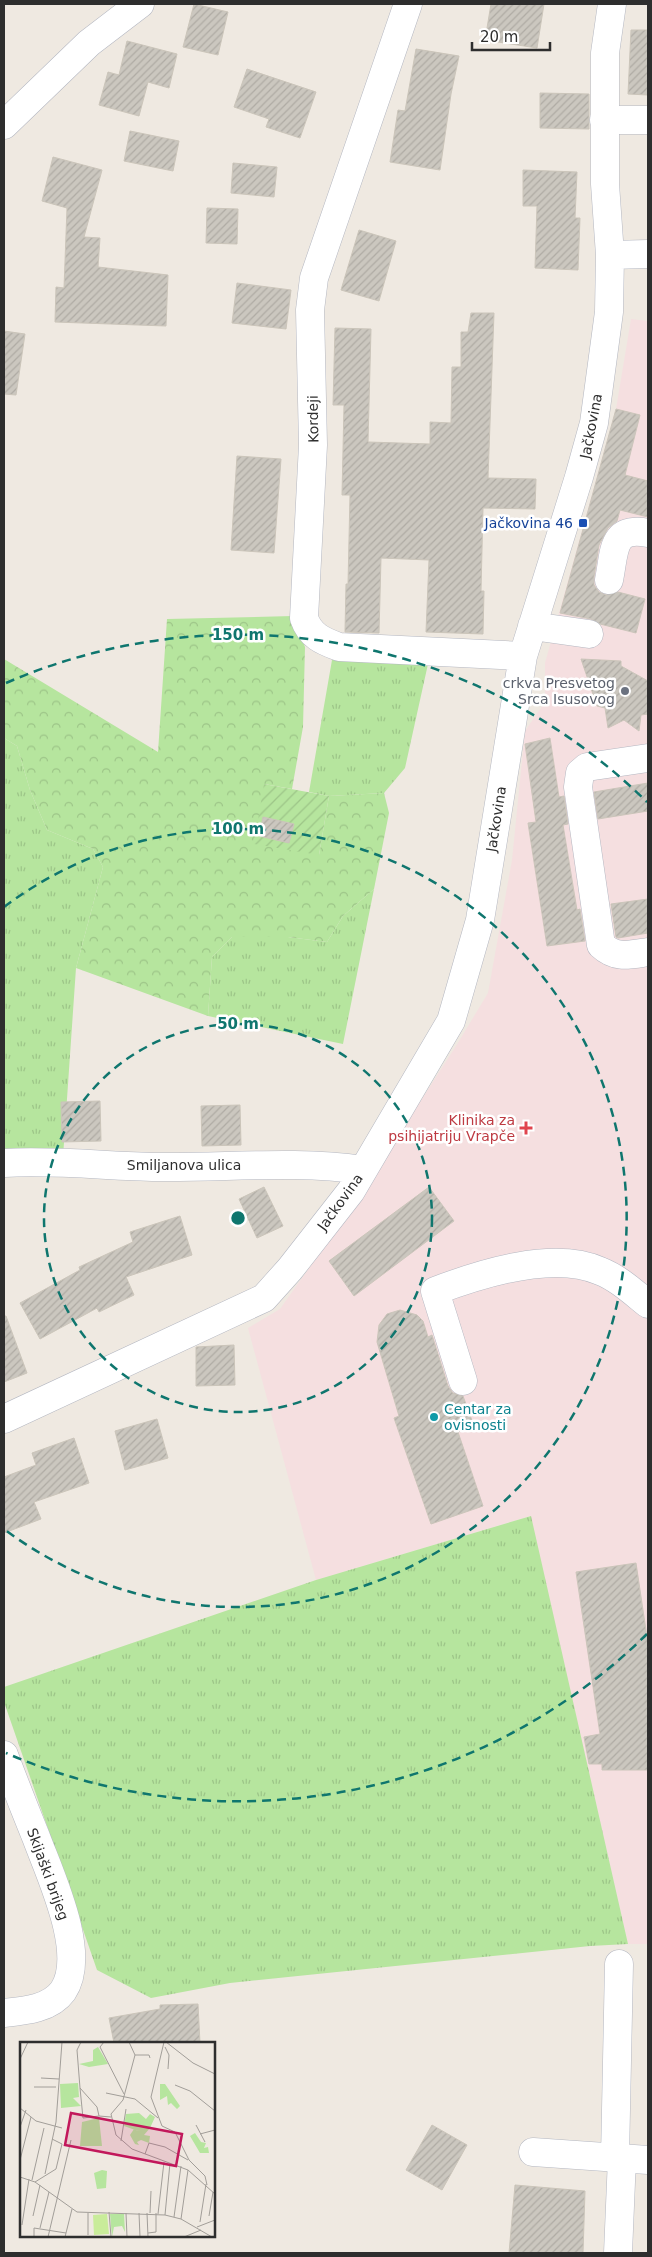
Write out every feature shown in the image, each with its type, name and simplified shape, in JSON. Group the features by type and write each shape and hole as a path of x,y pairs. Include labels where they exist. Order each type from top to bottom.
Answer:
{"street":[{"path":"4,125 88,43 140,4"},
{"name":"Kordeji","path":"408,4 314,278 310,310 313,445 304,618 308,628 319,640 339,648 523,656"},
{"name":"Jačkovina","path":"4,1419 264,1298 344,1199 451,1021 480,920 523,656 594,423 609,312 610,255 605,184 604,120 605,53 612,4"},
{"path":"604,120 648,120"},
{"path":"610,255 648,254"},
{"path":"609,580 618,539 624,533 635,530 648,533"},
{"path":"532,626 589,634"},
{"path":"648,758 587,767 580,773 578,787 601,945 610,954 628,956 648,952"},
{"name":"Smiljanova ulica","path":"4,1163 29,1162 158,1167 303,1164 363,1170"},
{"path":"463,1381 435,1291 502,1269 546,1264 580,1264 601,1271 648,1304"},
{"name":"Skijaški brijeg","path":"4,1755 64,1909 71,1950 70,1974 63,1992 48,2004 22,2011 4,2013"},
{"path":"618,2253 619,1964"},
{"path":"533,2152 648,2160"}],"shaded area":[{"name":"Klinika za psihijatriju Vrapče","path":"631,319 648,321 648,1944 628,1944 530,1516 316,1580 248,1328 280,1309 351,1209 488,993 512,860 525,731 545,702 545,663 616,409"}],"green space":[{"path":"293,616 305,647 303,727 292,789 264,784 319,855 329,796 384,793 389,813 374,889 343,916 327,942 288,937 232,937 212,957 208,1016 76,968 103,867 93,849 47,830 30,790 17,746 4,738 4,659 158,752 167,619"},
{"path":"332,660 428,664 405,768 384,793 329,796 309,792"},
{"path":"4,738 17,746 30,790 47,830 93,849 103,867 76,968 63,1157 4,1156"},
{"path":"264,784 329,796 319,855 254,844"},
{"path":"374,889 343,1044 208,1016 212,957 232,937 288,937 327,942 343,916"},
{"path":"531,1516 628,1944 590,1946 230,1983 151,1998 97,1970 4,1702 4,1687 316,1580"}],"building":[{"path":"194,4 228,12 218,55 183,47"},
{"path":"491,4 544,4 537,48 485,40"},
{"path":"631,30 648,30 648,95 628,94"},
{"path":"127,41 177,54 169,88 148,82 139,116 99,105 108,72 119,75"},
{"path":"416,49 459,56 451,94 440,170 390,162 398,110 405,111"},
{"path":"247,69 316,92 300,138 266,127 269,119 234,107"},
{"path":"540,93 589,94 589,129 540,128"},
{"path":"130,131 179,141 173,171 124,161"},
{"path":"53,157 102,170 84,237 100,238 98,267 168,275 166,326 55,322 56,287 64,288 67,208 42,201"},
{"path":"233,163 277,167 274,197 231,193"},
{"path":"523,170 577,172 575,218 580,218 578,270 535,268 537,206 523,206"},
{"path":"207,208 238,209 237,244 206,243"},
{"path":"359,230 396,241 379,301 341,290"},
{"path":"237,283 291,290 286,329 232,323"},
{"path":"471,313 494,313 488,478 536,479 535,509 483,508 481,591 484,591 483,634 426,632 429,560 381,558 379,633 345,632 350,495 342,495 344,405 333,405 335,328 371,329 368,442 430,444 430,422 451,423 452,367 461,367 461,332 468,332"},
{"path":"4,331 25,334 16,395 4,394"},
{"path":"616,409 640,415 625,475 648,481 648,517 620,510 617,521 608,528 599,545 594,585 599,592 606,595 618,592 645,599 636,633 600,624 591,619 560,613"},
{"path":"237,456 281,459 274,553 231,550"},
{"name":"crkva Presvetog Srca Isusovog","path":"581,659 621,661 621,666 648,681 648,714 641,715 639,731 624,720 608,728 605,708 597,706"},
{"path":"550,738 559,797 564,796 568,824 563,825 577,910 580,909 585,941 547,946 528,823 536,822 525,744"},
{"path":"648,783 648,811 598,819 594,792"},
{"path":"263,817 294,824 289,843 259,836"},
{"path":"648,899 648,933 616,937 611,904"},
{"path":"100,1101 101,1141 62,1142 61,1102"},
{"path":"240,1105 241,1145 202,1146 201,1106"},
{"path":"264,1187 283,1226 257,1238 239,1199"},
{"path":"429,1187 454,1221 354,1296 329,1261"},
{"path":"180,1216 192,1255 126,1277 134,1295 99,1312 97,1308 40,1339 20,1303 80,1270 79,1267 133,1242 130,1232"},
{"name":"Centar za ovisnosti","path":"400,1310 417,1315 423,1321 428,1337 432,1335 448,1386 453,1393 463,1396 474,1426 458,1432 483,1506 431,1524 394,1418 399,1416 377,1342 379,1325 387,1314"},
{"path":"4,1316 6,1316 27,1373 4,1382"},
{"path":"234,1345 235,1385 196,1386 196,1347"},
{"path":"157,1419 168,1458 125,1470 115,1431"},
{"path":"74,1438 89,1483 34,1502 41,1519 4,1533 4,1477 36,1465 32,1453"},
{"path":"636,1563 648,1644 648,1770 602,1770 602,1764 589,1764 584,1737 600,1734 576,1572"},
{"path":"198,2004 200,2042 114,2042 109,2018 160,2009 160,2005"},
{"path":"432,2125 467,2145 442,2190 406,2170"},
{"path":"515,2185 585,2191 583,2253 509,2253"}],"place":[{"name":"Jačkovina 46","path":"583,523"},
{"name":"crkva Presvetog Srca Isusovog","path":"625,691"},
{"name":"Klinika za psihijatriju Vrapče","path":"526,1128"},
{"name":"Centar za ovisnosti","path":"434,1417"}]}
